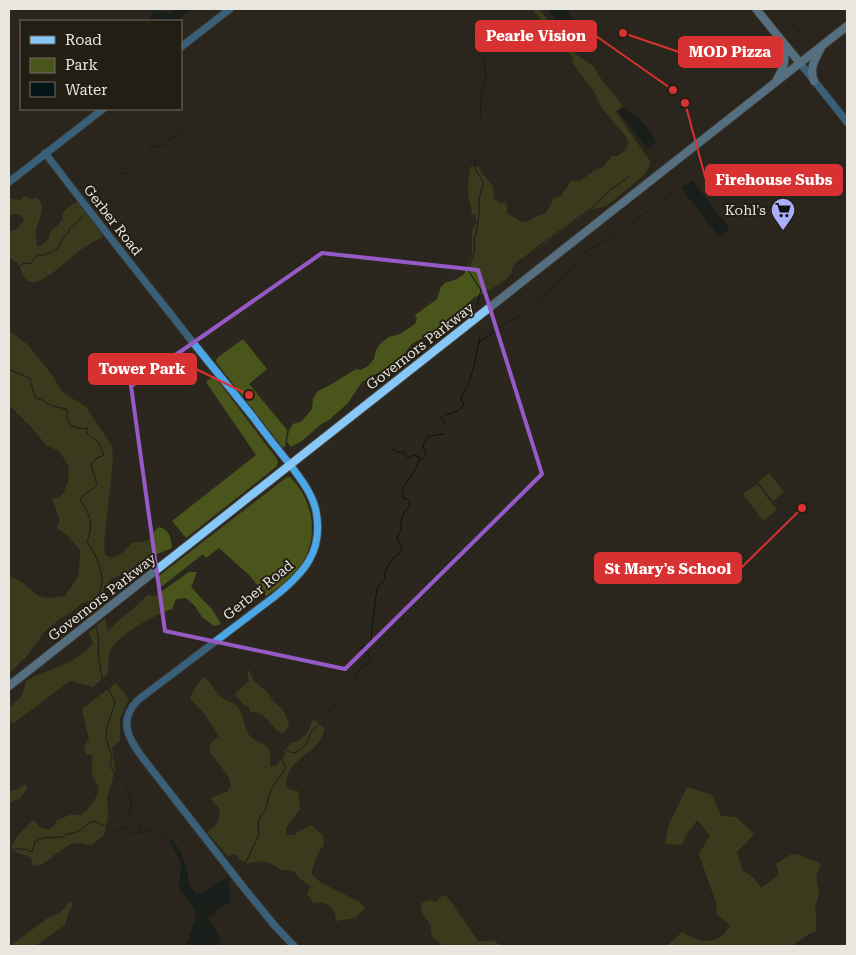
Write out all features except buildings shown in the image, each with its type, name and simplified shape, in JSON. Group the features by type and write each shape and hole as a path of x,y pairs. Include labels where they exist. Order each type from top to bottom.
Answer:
{"main road":[{"path":"756,9 800,63"},
{"name":"Governors Parkway","path":"9,686 847,26"},
{"path":"773,85 785,64 781,41"},
{"path":"814,81 812,66 823,45"}],"street":[{"path":"182,46 230,9"},
{"path":"800,63 847,122"},
{"path":"9,182 102,110"},
{"name":"Gerber Road","path":"46,152 145,282 290,465 309,493 315,506 316,543 306,566 296,579 138,700 131,709 127,727 130,739 142,757 244,888 294,946"}],"highlighted area":[{"path":"322,253 478,270 542,474 345,669 165,631 131,386"}],"green space":[{"path":"532,9 539,9 573,52 594,67 598,75 623,106 616,111 617,114 650,161 650,165 643,176 606,206 590,210 519,260 505,280 475,297 440,328 412,344 401,358 362,382 348,403 302,441 291,447 287,442 289,430 293,424 302,421 312,409 313,398 318,391 356,369 361,370 368,366 374,359 376,350 381,343 415,324 417,319 415,315 437,299 441,287 445,283 457,279 464,274 472,256 472,229 477,223 475,215 472,214 468,195 470,167 478,166 493,186 494,199 500,203 505,202 507,213 520,221 528,222 546,213 554,198 561,196 571,181 580,181 595,170 603,167 612,156 618,156 625,150 628,143 627,138 602,108 594,92 572,62 574,59"},
{"path":"25,196 30,199 37,198 42,209 36,231 37,246 48,240 51,231 63,220 64,211 76,203 82,205 88,216 103,234 102,237 79,251 41,280 36,282 28,281 18,264 9,256 9,232 15,230 24,221 19,214 9,215 9,198 20,200"},
{"path":"9,331 27,344 52,375 62,392 86,407 112,446 113,461 104,544 105,555 113,558 122,553 133,542 149,540 151,534 159,527 168,532 172,548 157,554 110,580 102,594 102,603 88,615 88,601 61,618 45,631 26,657 9,673 9,575 23,583 38,596 49,598 65,596 79,575 80,550 69,537 57,528 60,520 52,498 58,498 64,492 68,481 69,466 59,451 46,445 9,405"},
{"path":"243,339 267,369 249,384 287,430 285,446 283,448 216,362 217,358"},
{"path":"214,376 277,459 278,463 276,467 186,538 172,521 256,455 206,382"},
{"path":"769,473 784,492 773,501 758,482"},
{"path":"287,477 290,477 299,487 310,511 312,523 309,549 304,561 289,579 266,596 250,576 219,548 206,558 203,554 161,587 155,579"},
{"path":"757,484 777,510 763,521 743,494"},
{"path":"189,572 197,572 191,587 212,609 221,624 214,626 202,617 195,606 186,598 176,599 172,609 140,625 123,636 112,647 109,653 108,673 93,687 70,681 14,723 9,721 9,708 22,696 26,681 79,656 93,643 89,632 105,619 108,632 147,595 155,596"},
{"path":"248,669 254,681 269,694 284,712 289,723 283,733 261,714 250,712 249,707 242,703 235,694 249,681"},
{"path":"204,677 219,695 235,704 240,710 247,732 251,737 269,748 270,767 278,764 291,743 298,741 307,734 313,719 324,728 322,737 317,744 291,768 287,777 286,787 298,791 300,809 286,828 287,835 293,835 311,825 323,836 324,845 317,854 311,873 320,882 359,902 365,908 355,918 336,921 333,908 327,904 314,903 307,894 311,886 300,879 294,871 281,870 271,863 259,861 247,864 239,859 236,854 228,856 207,832 216,825 220,813 220,809 210,798 227,792 231,786 228,776 210,752 210,744 219,736 204,713 190,699 192,693"},
{"path":"116,683 129,699 120,718 120,740 112,748 115,770 107,797 108,816 104,835 91,845 71,844 43,864 33,866 31,858 11,848 24,829 34,820 40,827 48,830 55,825 57,820 70,815 82,815 95,799 99,786 94,780 92,772 93,756 86,754 84,747 89,739 82,709"},
{"path":"25,784 27,789 20,798 9,803 9,792"},
{"path":"687,787 712,795 721,816 736,817 754,834 737,852 742,870 754,878 761,888 779,875 776,864 790,855 798,854 817,861 821,865 816,876 819,894 815,907 816,931 792,946 669,946 682,932 699,940 709,941 723,935 730,925 716,914 717,906 699,854 710,835 697,820 682,845 665,844 669,824"},
{"path":"441,896 446,896 449,899 478,941 492,941 501,946 442,946 432,936 431,925 421,910 422,903 429,900 436,902"},
{"path":"69,901 73,904 65,925 35,946 10,946 48,918 58,914"}],"water":[{"path":"174,9 191,9 196,14 189,11 179,20 148,20 155,10 171,13"},
{"path":"547,9 566,9 596,48 588,53 578,49"},
{"path":"623,107 647,127 656,143 647,149 618,111"},
{"path":"692,180 730,229 719,237 681,188"},
{"path":"173,839 185,861 189,885 197,894 202,893 228,877 231,880 228,884 230,901 208,918 219,936 222,946 186,946 196,917 194,908 179,889 179,860 169,842"}],"waterway":[{"path":"781,9 806,40"},
{"path":"480,122 481,94 486,81 484,51 487,33 493,22"},
{"path":"9,113 20,107"},
{"path":"98,205 107,182 116,178 118,174 127,173 144,159 151,147 165,145 169,139 180,135 186,127"},
{"path":"475,161 476,171 483,181 483,187 479,200 479,216 474,239 475,250 468,270 481,290 477,305"},
{"path":"518,265 536,248 597,204 607,192 629,177"},
{"path":"478,342 509,321 517,318 535,302 543,298 587,251 614,236 673,192"},
{"path":"18,268 24,263 30,264 38,255 45,255 57,249 70,228 82,216"},
{"path":"445,423 441,418 444,415 458,411 464,405 461,397 469,383 480,337"},
{"path":"9,364 10,370 30,378 35,398 52,406 67,409 67,419 71,426 87,428 87,433 99,443 104,455 95,459 91,465 97,484 80,499 90,519 87,542 96,558 102,577 101,588 94,607"},
{"path":"421,460 426,455 423,448 424,442 429,436 444,434"},
{"path":"326,714 351,686 361,667 369,664 371,661 369,655 361,647 371,644 377,589 385,580 385,571 393,558 402,549 397,539 402,517 410,504 409,500 403,498 402,494 420,458 413,455 408,458 403,452 397,452 391,448"},
{"path":"96,627 99,639 98,651 102,679"},
{"path":"108,688 115,702 107,727 106,739 112,757 110,766 115,774"},
{"path":"243,868 259,835 258,823 266,809 269,795 286,768 281,759 287,751 295,753 305,746 311,732 320,723"},
{"path":"126,781 131,800 130,813 135,820 139,821 141,825 140,832"},
{"path":"14,849 24,849 32,852 35,841 44,838 63,837 81,830 94,821 107,827"},
{"path":"115,831 126,828 132,834 153,830 171,841"}],"place":[{"name":"MOD Pizza","path":"623,33"},
{"name":"Pearle Vision","path":"673,90"},
{"name":"Firehouse Subs","path":"685,103"},
{"name":"Kohl's","path":"783,231"},
{"name":"Tower Park","path":"249,395"},
{"name":"St Mary's School","path":"802,508"}]}
